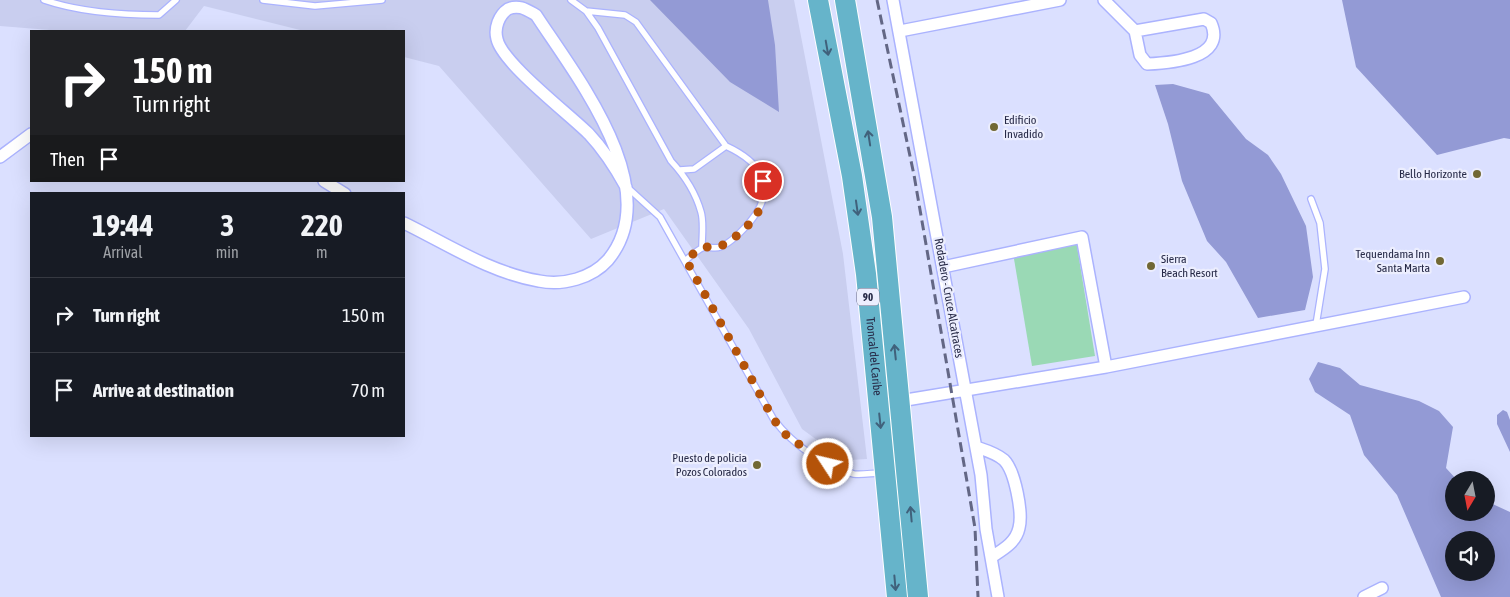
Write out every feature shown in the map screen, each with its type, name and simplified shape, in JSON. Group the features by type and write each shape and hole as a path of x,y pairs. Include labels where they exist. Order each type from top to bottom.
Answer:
{"highway":[{"name":"Troncal del Caribe","path":"818,0 852,176 866,274 886,473 896,597"},
{"name":"Troncal del Caribe","path":"845,0 882,217 918,597"}],"street":[{"name":"Rodadero - Cruce Alcatraces","path":"893,0 981,475 986,529 993,556 998,597"},
{"path":"900,31 1060,0"},
{"path":"1104,0 1135,31 1140,55 1147,64 1170,63 1205,52 1211,46 1213,38 1211,23 1204,20 1135,31"},
{"path":"405,223 504,272 540,282 566,282 599,270 614,251 626,218 626,187 608,128 536,15 521,6 511,8 502,13 497,26 497,39 506,57 589,134 609,158 626,187"},
{"path":"0,157 30,135"},
{"path":"326,182 342,192"},
{"path":"943,267 1082,238 1106,367"},
{"path":"900,402 965,389 1106,367 1464,297"},
{"path":"976,447 1004,460 1012,471 1018,502 1019,528 1010,544 993,556"},
{"path":"1364,597 1382,588"}],"lane":[{"path":"44,0 62,6 145,15 160,14 176,0"},
{"path":"263,0 315,6 382,0"},
{"path":"572,0 586,10 671,161 680,170 702,213 702,247"},
{"path":"586,10 625,15 636,22 726,146 740,152 760,171 766,192 758,212 742,231 719,248 702,247 686,260"},
{"path":"680,170 694,169 726,146"},
{"path":"626,187 660,217 686,260 774,420 787,436 828,464 855,474 886,473"},
{"path":"1310,199 1320,223 1325,269 1316,325"}],"shaded area":[{"path":"0,0 794,0 843,254 867,459 850,460 832,451 802,429 749,329 664,209 591,239 439,66 405,57 405,30 300,30 204,6 186,30 50,30 0,26"}],"green space":[{"path":"1076,240 1095,356 1032,366 1013,253"}],"water":[{"path":"650,0 768,0 775,45 779,112 730,82"},
{"path":"1342,0 1510,0 1510,139 1504,138 1437,155 1356,67"},
{"path":"1173,84 1209,94 1246,139 1268,155 1281,174 1306,226 1313,277 1305,310 1258,318 1226,262 1207,241 1182,181 1168,124 1155,85"},
{"path":"1318,362 1340,368 1360,385 1419,401 1439,411 1453,427 1446,468 1449,471 1445,471 1445,521 1495,521 1495,505 1510,512 1510,597 1441,597 1397,495 1364,455 1350,415 1315,392 1309,379"},
{"path":"1503,410 1507,412 1510,420 1510,452 1497,424 1497,415"}],"railway":[{"path":"877,0 914,175 975,528 978,597"}],"place":[{"name":"Edificio Invadido","path":"994,127"},
{"name":"Bello Horizonte","path":"1477,174"},
{"name":"Tequendama Inn Santa Marta","path":"1440,261"},
{"name":"Sierra Beach Resort","path":"1151,266"},
{"name":"Puesto de policia Pozos Colorados","path":"757,465"}],"route":[{"path":"763,181 766,192 758,212 742,231 719,248 702,247 686,260 774,420 787,436 828,464"}]}
